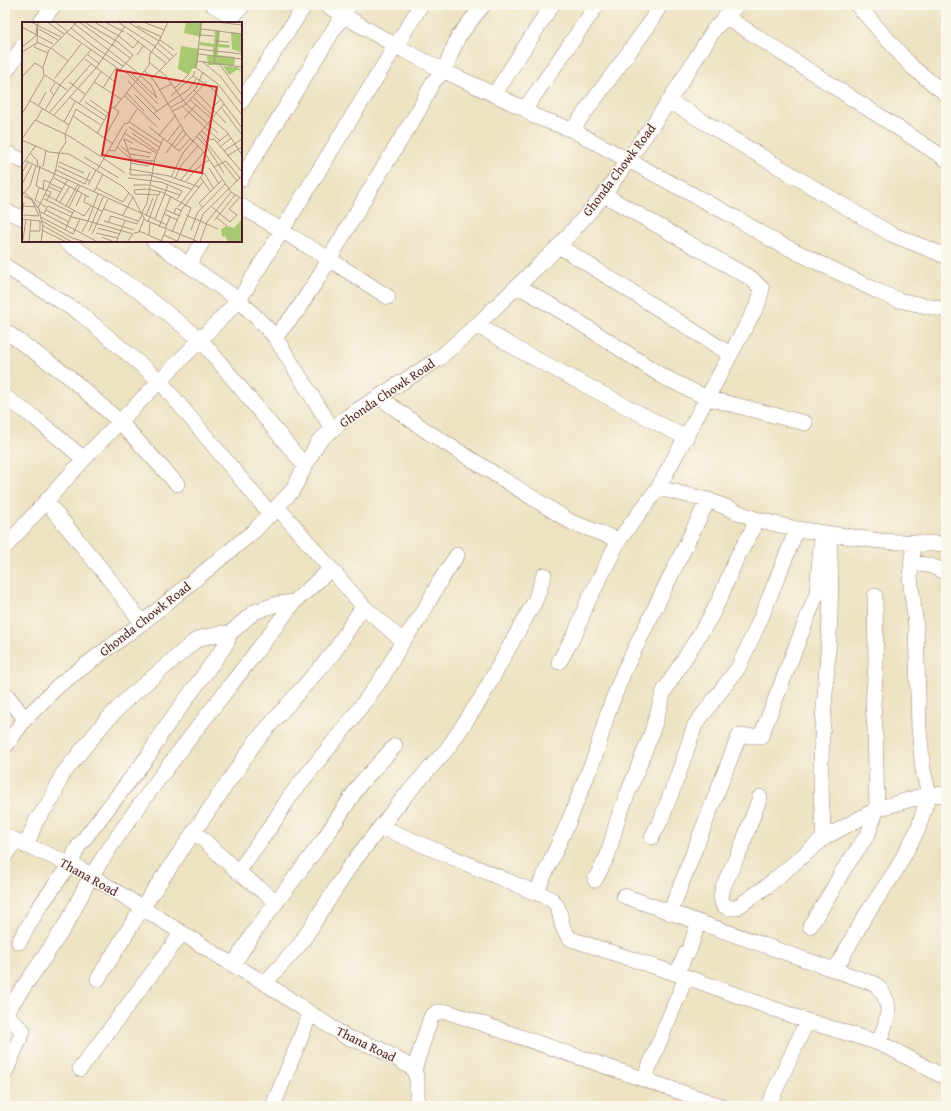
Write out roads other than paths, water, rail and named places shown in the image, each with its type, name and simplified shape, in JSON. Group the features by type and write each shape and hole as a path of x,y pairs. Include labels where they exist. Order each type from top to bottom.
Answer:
{"street":[{"path":"41,22 54,5"},
{"path":"213,5 231,20 243,5"},
{"path":"242,100 305,5"},
{"path":"326,5 346,10 396,46 444,72 525,109 534,116 572,130 774,241 898,300 946,310"},
{"path":"5,546 84,459 240,300 421,5"},
{"path":"275,337 296,312 419,110 433,82 444,72 458,37 483,5"},
{"path":"494,95 552,5"},
{"path":"525,109 597,5"},
{"path":"572,130 648,26 660,5"},
{"name":"Ghonda Chowk Road","path":"5,747 25,718 59,685 142,623 254,532 292,491 318,442 348,416 437,360 477,325 559,246 604,194 669,101 715,28 737,5"},
{"path":"857,5 912,67 946,94"},
{"path":"242,177 346,10"},
{"path":"725,16 946,159"},
{"path":"5,73 22,48"},
{"path":"669,101 891,234 946,256"},
{"path":"5,152 22,160"},
{"path":"559,662 576,632 588,603 619,540 658,488 761,296 762,289 758,284 604,194"},
{"path":"242,207 329,259 388,297"},
{"path":"5,211 22,218"},
{"path":"69,242 144,295 201,340 305,466"},
{"path":"155,242 240,300 275,337 333,430"},
{"path":"188,265 202,242"},
{"path":"559,246 730,354"},
{"path":"5,266 80,314 160,381 274,511 331,569 363,606 403,641"},
{"path":"518,286 568,315 662,376 707,398 805,423"},
{"path":"477,325 519,350 686,438"},
{"path":"5,332 68,376 120,422 177,484"},
{"path":"5,397 35,418 84,459"},
{"path":"379,397 428,432 571,522 619,540"},
{"path":"658,488 708,500 755,519 797,529 880,541 946,544"},
{"path":"536,893 568,823 595,756 608,712 624,671 708,500"},
{"path":"46,501 110,580 116,591 142,623"},
{"path":"595,880 608,855 618,818 651,735 664,691 718,602 736,559 752,531 755,519"},
{"path":"652,836 661,820 696,725 738,668 761,618 797,529"},
{"path":"824,838 821,787 822,737 832,573 826,534"},
{"path":"670,913 739,736 761,736 817,593 826,534"},
{"path":"835,970 864,918 896,870 918,829 929,794 923,770 919,729 916,627 910,576 914,543"},
{"path":"238,872 276,820 290,796 351,720 382,678 403,641 421,616 457,555"},
{"path":"912,562 931,566 946,572"},
{"path":"5,1073 23,1030 5,1014 7,1008 67,922 91,876 155,786 294,602 331,569"},
{"path":"265,983 300,942 350,866 448,748 480,700 534,600 544,575"},
{"path":"810,926 832,892 842,872 868,834 877,809 873,704 876,664 875,596"},
{"path":"19,942 38,909 70,864 78,847 149,755 162,732 205,675 226,644 227,636 254,612 277,604 294,602"},
{"path":"98,979 142,908 256,741 334,652 363,606"},
{"path":"5,856 15,841 36,821 52,799 62,775 104,723 127,699 195,641 224,633 227,636"},
{"path":"5,693 25,718"},
{"path":"233,966 277,902 324,839 360,784 395,746"},
{"path":"760,797 741,848 723,887 721,897 723,905 730,908 736,908 767,886 824,838 877,809 929,794 946,795"},
{"path":"381,827 553,899 567,935 571,939 682,976 807,1021 879,1043 946,1078"},
{"path":"195,832 238,872 277,902"},
{"name":"Thana Road","path":"15,841 70,864 91,876 233,966 265,983 346,1037 378,1048 414,1070"},
{"path":"624,896 875,984 884,993 888,1004 887,1017 879,1043"},
{"path":"644,1079 682,976 686,953 689,951 698,923"},
{"path":"80,1070 182,933"},
{"path":"420,1106 417,1098 417,1079 414,1070 431,1017 437,1012 448,1012 721,1106"},
{"path":"273,1106 310,1014"},
{"path":"768,1106 807,1021"}]}
